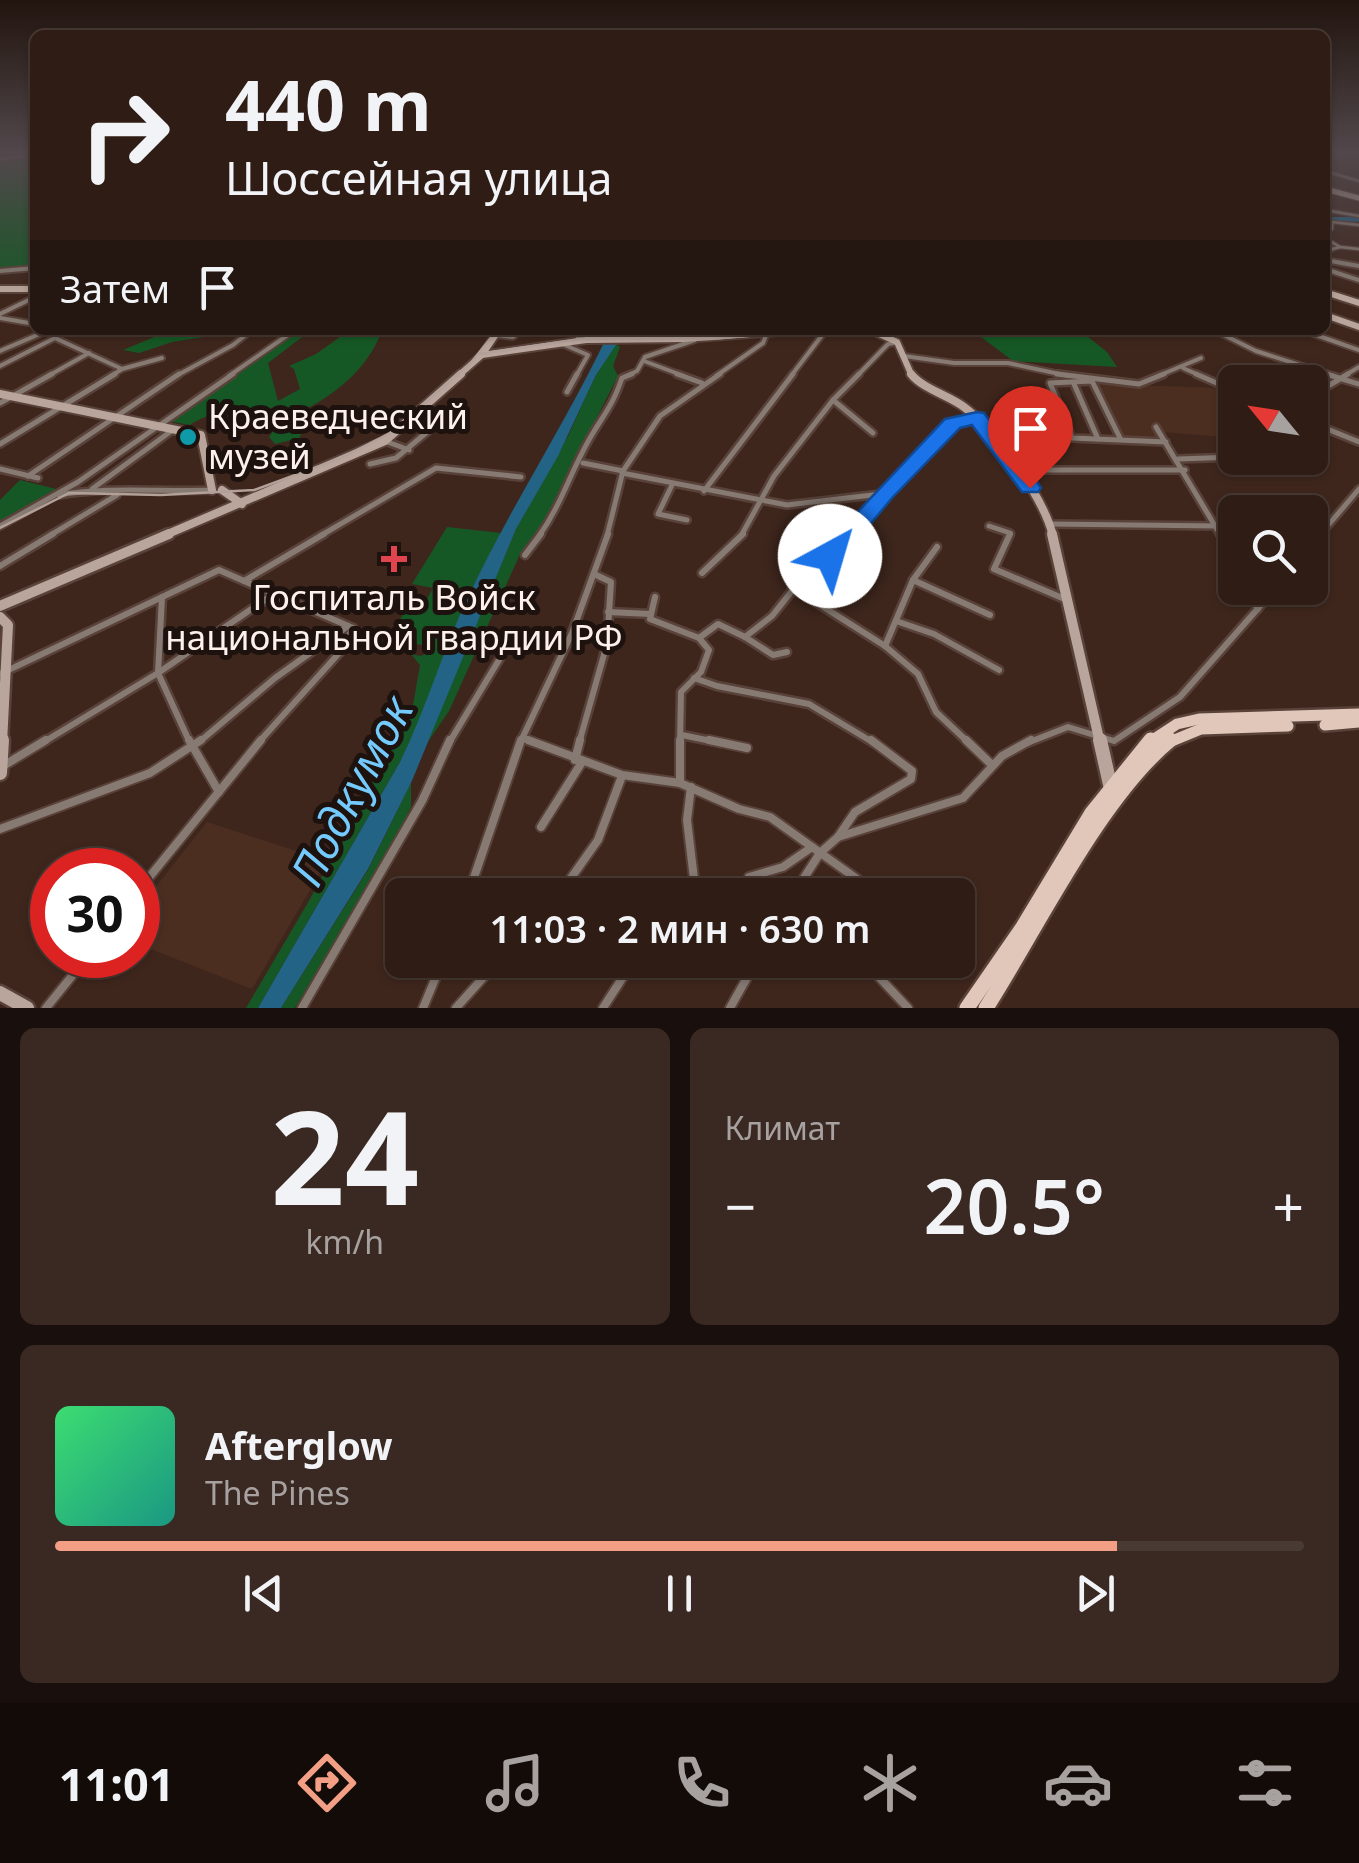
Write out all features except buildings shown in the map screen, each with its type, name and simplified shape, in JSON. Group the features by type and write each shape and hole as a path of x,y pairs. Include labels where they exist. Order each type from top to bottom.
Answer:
{"main road":[{"path":"0,289 30,288"},
{"path":"1330,294 1359,303"},
{"path":"1330,317 1359,327"},
{"path":"0,606 385,442 485,352 496,335"},
{"path":"485,352 585,336 742,335"},
{"path":"886,335 897,342 913,378 959,403 977,418 1018,470 1050,524 1070,601 1101,756 1116,792"},
{"path":"485,352 585,336"},
{"path":"0,394 175,428 203,437 217,490 242,504"},
{"path":"0,770 8,624 1,620"},
{"path":"986,1008 1116,792 1129,762 1148,740 1178,724 1359,714"},
{"path":"967,1008 1116,792 1158,747 1180,734 1211,728 1359,722"},
{"path":"1101,756 1116,766 1129,762"}],"street":[{"path":"1330,211 1359,216"},
{"path":"1330,231 1332,222 1359,225"},
{"path":"1330,240 1340,247"},
{"path":"1330,250 1359,249"},
{"path":"1330,261 1359,266"},
{"path":"0,271 30,268"},
{"path":"1330,271 1359,280"},
{"path":"1330,274 1334,272"},
{"path":"0,316 30,300"},
{"path":"0,316 30,323"},
{"path":"0,350 38,335"},
{"path":"28,476 186,369 245,335"},
{"path":"0,526 160,425 289,335"},
{"path":"473,878 490,820 522,738 572,633 594,574 615,512 622,472 660,416 763,342 767,335"},
{"path":"704,491 822,335"},
{"path":"1222,335 1256,351 1359,384"},
{"path":"1316,335 1359,350"},
{"path":"0,366 50,338 62,339 122,369"},
{"path":"525,554 560,507 593,434 616,400 622,378 636,372 643,360 702,338"},
{"path":"702,573 745,532 774,476 833,400 888,344 897,342"},
{"path":"560,343 588,355 567,392"},
{"path":"0,403 89,352"},
{"path":"904,356 954,363 1008,363 1092,381 1139,384 1201,358"},
{"path":"0,444 122,369 162,358"},
{"path":"643,360 702,383"},
{"path":"1181,367 1218,384"},
{"path":"1328,387 1359,367"},
{"path":"1092,381 1050,383 1072,438 1166,442"},
{"path":"1092,381 1120,440"},
{"path":"1074,384 1098,439"},
{"path":"833,400 873,433"},
{"path":"745,637 772,616 792,587 830,556 947,426 977,418"},
{"path":"92,489 175,428"},
{"path":"370,464 381,467 410,450 432,428"},
{"path":"1156,428 1218,526"},
{"path":"1328,429 1359,442"},
{"path":"385,442 410,450"},
{"path":"1178,459 1218,458"},
{"path":"583,463 675,480 658,514 688,520"},
{"path":"244,581 436,468 522,477"},
{"path":"0,469 38,478"},
{"path":"1018,470 1185,470"},
{"path":"673,484 787,505 884,494"},
{"path":"46,499 92,489 119,493 217,490"},
{"path":"1328,526 1359,489"},
{"path":"0,566 119,493"},
{"path":"1050,524 1218,526"},
{"path":"990,526 1010,533 994,569 1070,601"},
{"path":"885,646 913,580 936,547"},
{"path":"3,672 219,570 351,627"},
{"path":"541,827 578,762 589,698 607,644 611,582 594,574"},
{"path":"913,580 990,615"},
{"path":"792,587 885,646 918,674 936,712 993,766"},
{"path":"0,770 158,673 272,595"},
{"path":"162,597 158,673 192,748 219,792"},
{"path":"655,597 650,619 700,638 709,650 708,658 681,692 680,782"},
{"path":"1256,605 1258,610"},
{"path":"750,877 783,867 838,836 963,798 1016,748 1068,727 1114,741 1180,697 1262,605"},
{"path":"608,612 650,614"},
{"path":"896,621 934,634 998,670"},
{"path":"700,638 718,624 773,655 787,652"},
{"path":"0,829 150,773 192,748 274,678 351,627"},
{"path":"160,865 226,779 340,651 351,627"},
{"path":"302,1008 406,830 458,722 514,635"},
{"path":"694,678 708,686 734,687 822,708 914,776 854,812 838,836"},
{"path":"682,735 747,748"},
{"path":"522,738 578,762 622,775 680,782 739,809 770,817 855,878"},
{"path":"575,878 600,840 622,775"},
{"path":"691,787 687,820 694,878"},
{"path":"802,878 816,850"},
{"path":"46,1008 70,978"},
{"path":"423,1008 436,978"},
{"path":"456,1008 482,978"},
{"path":"603,1008 622,978"},
{"path":"730,1008 747,978"},
{"path":"880,978 908,1008"}],"shaded area":[{"path":"1098,384 1218,388 1218,437 1163,432 1154,425 1162,441 1121,439"},
{"path":"207,822 327,861 252,989 160,953 160,881"}],"green space":[{"path":"0,201 30,201 30,267 0,270"},
{"path":"159,335 216,335 172,342 139,353 123,350"},
{"path":"289,335 305,335 268,363 278,401 300,389 294,369 289,366 316,354 340,337 337,335 380,335 349,379 300,412 305,417 316,413 299,438 275,444 269,437 280,420 280,407 211,415 190,425 167,421"},
{"path":"978,335 1086,335 1107,352 1117,367 1013,361"},
{"path":"616,344 620,347 613,366 618,376 543,523 521,552 449,711 425,746 516,529"},
{"path":"20,480 56,489 0,521 0,500"},
{"path":"447,527 501,533 467,598 420,721 400,762 258,1008 246,1008 310,899 413,705 420,665 411,654 421,656 436,647 388,640 409,604 423,606 433,588 412,584"},
{"path":"411,783 411,806 400,831 295,1008 281,1008 368,870"}],"water":[{"name":"Подкумок","path":"608,335 620,335 516,529 411,783 368,869 281,1008 258,1008 400,762 467,599"}],"waterway":[{"path":"1330,220 1359,219"}],"tram line":[{"path":"0,528 69,493 161,495 254,490 339,459 388,434 470,364 493,335"},
{"path":"480,354 581,339 758,335"}],"place":[{"name":"Краеведческий музей","path":"188,437"},
{"name":"Госпиталь Войск национальной гвардии РФ","path":"394,559"}],"route":[{"path":"830,556 952,424 977,418 1030,488"}]}
